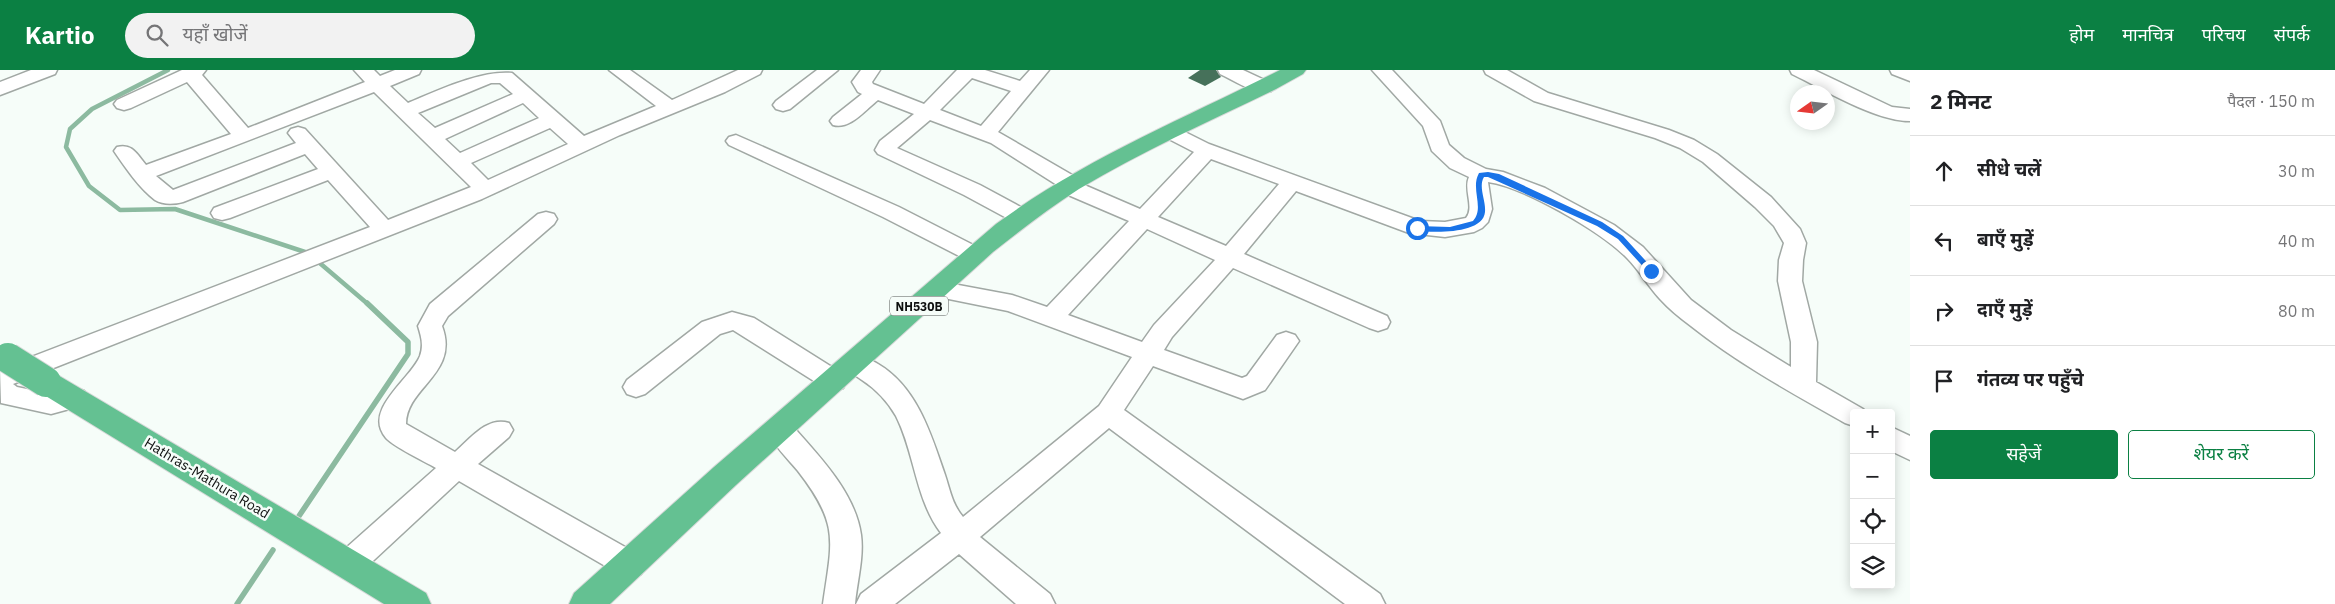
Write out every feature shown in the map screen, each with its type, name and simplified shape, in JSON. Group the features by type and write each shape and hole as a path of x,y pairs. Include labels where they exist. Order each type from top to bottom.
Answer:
{"highway":[{"name":"NH530B","path":"586,604 725,476 975,255 1022,217 1069,185 1170,132 1296,70"},
{"name":"Hathras-Mathura Road","path":"3,363 46,382 75,398 414,604"}],"street":[{"path":"0,89 48,70"},
{"path":"142,174 244,136 281,113 370,77 412,70"},
{"path":"618,70 669,108"},
{"path":"3,363 329,252 485,189 753,70"},
{"path":"783,105 829,70"},
{"path":"871,70 864,78 862,85 998,139 1069,185 1142,220 1230,256 1378,322"},
{"path":"1022,217 956,183 885,150 887,145 913,126 967,70 1032,76"},
{"path":"1227,70 1264,87"},
{"path":"1381,70 1394,81 1429,120 1436,131 1439,147 1457,163 1481,175 1496,176 1599,224 1620,238 1635,252 1664,289 1682,306 1752,356 1850,414"},
{"path":"1493,70 1541,98 1662,134 1687,144 1710,158 1764,202 1792,234 1795,243 1790,260 1790,281 1804,342 1803,387"},
{"path":"1799,70 1826,74 1885,110 1900,115 1910,115"},
{"path":"1899,70 1910,75"},
{"path":"124,104 194,72 244,136"},
{"path":"405,111 495,76 505,77 582,145"},
{"path":"985,134 1032,76"},
{"path":"370,77 485,189"},
{"path":"840,121 877,91"},
{"path":"432,137 526,95"},
{"path":"281,113 385,230"},
{"path":"457,162 553,119"},
{"path":"1170,132 1208,150 1406,225 1432,230 1466,227 1475,223 1480,218 1482,211 1477,188 1481,175"},
{"path":"736,141 891,212 975,255"},
{"path":"124,151 142,174 164,196 175,197 309,145"},
{"path":"1052,317 1208,150"},
{"path":"222,213 332,171"},
{"path":"872,604 960,536 1108,413 1163,331 1230,256 1293,181"},
{"path":"546,219 439,310 430,326 435,340 432,358 393,415 393,426 397,432 630,565"},
{"path":"937,289 1012,303 1244,389 1256,383 1286,341"},
{"path":"636,387 711,328 732,321 745,324 834,381"},
{"path":"855,363 886,382 899,397 916,432 941,508 960,536 1039,604"},
{"path":"0,388 10,396 51,404 75,398"},
{"path":"1108,413 1369,604"},
{"path":"779,429 809,464 829,494 840,516 846,535 839,604"},
{"path":"348,564 405,511 499,430"},
{"path":"1895,440 1910,449"}],"building":[{"path":"1200,70 1216,70 1221,77 1205,86 1188,78"}],"waterway":[{"path":"168,70 92,109 70,129 66,147 89,186 120,210 175,209 308,253 369,305"},
{"path":"299,516 408,354 408,342 367,303"},
{"path":"237,604 273,550"}],"route":[{"path":"1417,228 1432,230 1450,229 1466,227 1475,223 1480,218 1482,211 1477,188 1479,177 1488,174 1599,224 1620,238 1651,271"}]}
